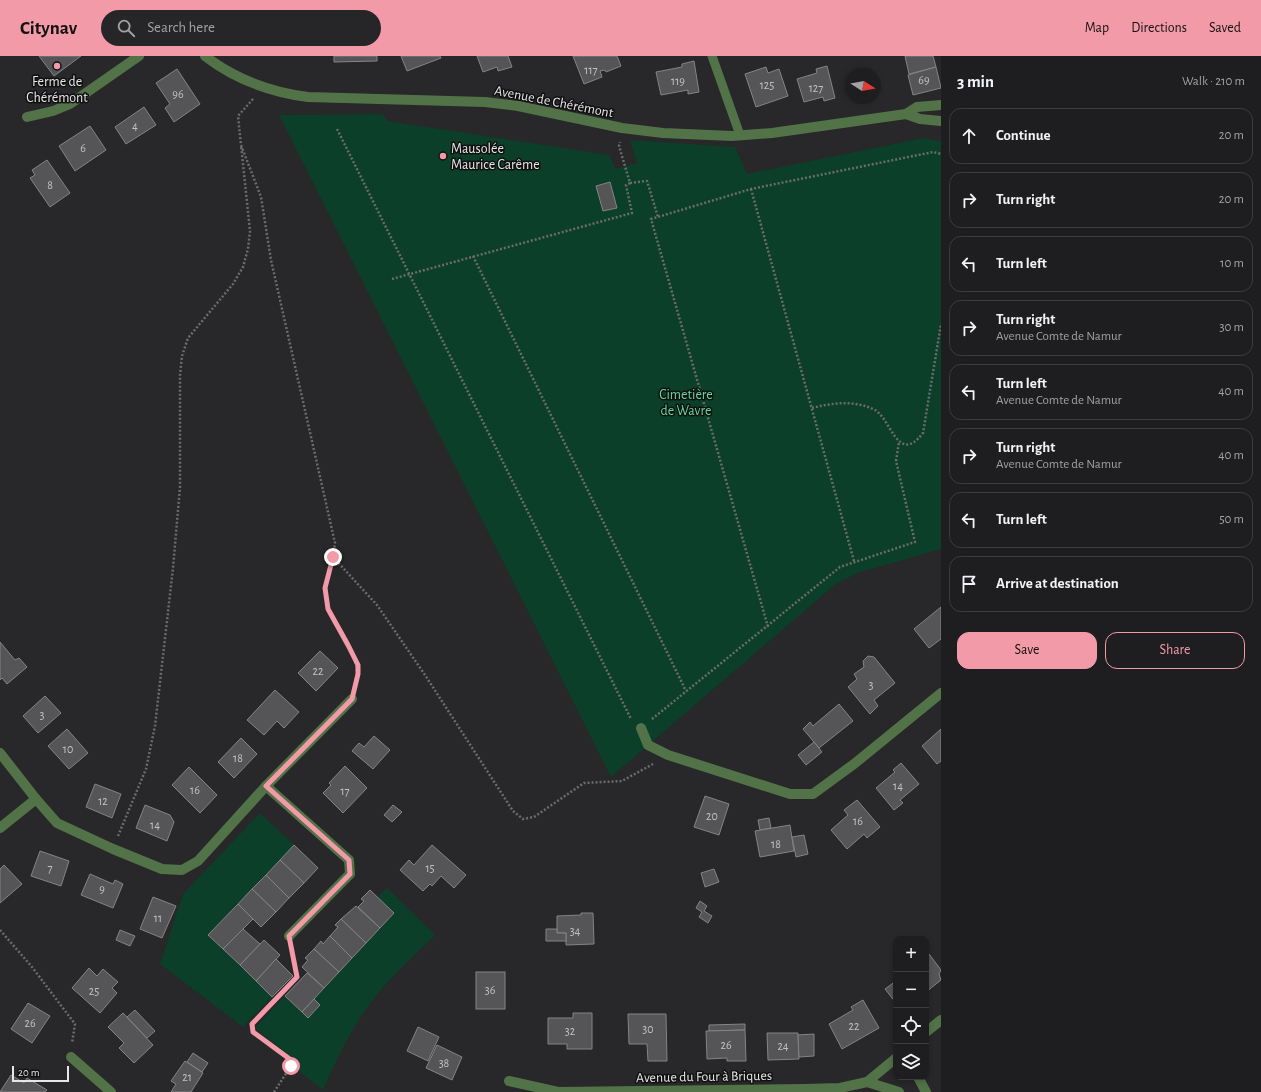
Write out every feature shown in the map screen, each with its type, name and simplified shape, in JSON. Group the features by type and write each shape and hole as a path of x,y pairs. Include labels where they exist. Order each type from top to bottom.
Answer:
{"street":[{"path":"27,117 53,111 70,104 139,56"},
{"name":"Avenue de Chérémont","path":"205,56 232,74 266,89 308,97 485,102 518,106 622,128 663,133 740,135 772,133 906,114 941,121"},
{"name":"Avenue de Chérémont","path":"906,114 917,107 941,105"},
{"path":"641,728 648,745 668,755 790,794 813,794 854,764 941,693"},
{"path":"0,753 57,823 113,849 162,869 182,870 198,861 266,786 352,699"},
{"path":"266,786 349,860 350,874 289,936"},
{"path":"0,828 36,799"},
{"path":"929,1030 941,1020"},
{"path":"71,1057 111,1092"},
{"path":"867,1082 893,1060"},
{"name":"Avenue du Four à Briques","path":"509,1080 558,1092 840,1088 867,1082"},
{"path":"920,1080 926,1092"},
{"path":"867,1082 898,1092"}],"lane":[{"path":"712,56 740,135"}],"path":[{"path":"113,849 146,769 155,726 173,568 180,487 180,375 182,356 188,338 233,284 243,267 248,249 250,231 238,116 250,101 266,89"},
{"path":"622,128 619,146 630,183"},
{"path":"337,129 635,727 641,728 768,627 840,567 854,561 915,542 896,461 899,442"},
{"path":"241,145 261,197 271,260 335,543 325,588 328,609 358,665 358,674 352,699"},
{"path":"768,627 651,219 751,189 934,152 941,154"},
{"path":"392,279 632,213 626,185 630,183 647,181 658,217"},
{"path":"751,189 854,561"},
{"path":"473,256 686,691"},
{"path":"812,408 837,403 859,404 875,409 886,420 891,433 899,442 909,444 917,441 923,433 941,324"},
{"path":"333,557 377,605 425,674 513,811 523,819 534,817 584,783 622,781 668,755"},
{"path":"0,930 32,967 75,1024 71,1057"},
{"path":"274,1092 291,1066 291,1060 253,1032 251,1028 252,1024 297,977 289,936"}],"green space":[{"name":"Cimetière de Wavre","path":"382,114 388,121 609,155 616,169 637,163 630,140 735,147 747,174 923,138 941,141 941,549 858,573 837,583 611,777 279,115"},
{"path":"260,813 294,845 208,935 272,997 243,1027 160,964 183,894"},
{"path":"387,888 435,935 386,984 364,1011 345,1044 323,1090 295,1068 298,1063 255,1028 285,996 308,1017 314,999 394,913 377,897"}],"building":[{"name":"Ferme de Chérémont","path":"39,56 81,56 54,76"},
{"path":"334,56 377,56 377,61 334,62"},
{"path":"401,56 440,56 441,58 407,71"},
{"path":"477,56 508,56 512,67 498,71 497,67 483,72"},
{"path":"573,56 617,56 621,66 606,72 605,70 600,71 602,77 584,84"},
{"path":"905,56 933,56 936,67 909,74"},
{"path":"694,61 699,92 688,94 688,90 661,95 656,72 682,67 682,64"},
{"path":"827,66 835,98 824,101 823,97 804,102 797,79 817,73 816,69"},
{"path":"766,67 768,73 779,69 788,96 756,107 745,74"},
{"path":"936,67 941,88 913,95 908,75"},
{"path":"177,69 200,104 174,122 165,108 170,104 156,83"},
{"path":"144,107 156,125 126,144 115,127"},
{"path":"90,126 106,150 75,171 59,146"},
{"path":"47,160 70,193 50,207 30,178 35,175 32,170"},
{"path":"610,182 617,208 603,211 596,186"},
{"path":"941,607 941,639 929,648 914,629"},
{"path":"0,642 15,660 19,658 27,667 7,684 2,678 0,680"},
{"path":"320,651 338,668 316,691 298,673"},
{"path":"868,656 874,657 895,683 874,700 878,706 870,714 848,687 857,679 854,674 864,667 863,661"},
{"path":"275,690 299,712 284,728 277,721 264,735 247,720"},
{"path":"45,696 61,713 38,733 23,716"},
{"path":"839,704 853,721 819,748 803,729 810,722 813,726"},
{"path":"67,729 88,753 69,769 48,746"},
{"path":"941,729 941,761 937,764 922,746"},
{"path":"374,736 390,750 373,769 352,751 359,743 364,747"},
{"path":"241,738 257,754 234,778 218,762"},
{"path":"814,742 822,752 806,765 798,755"},
{"path":"901,763 919,784 900,800 903,803 894,810 876,788 895,772 893,770"},
{"path":"345,766 367,788 343,813 323,793 331,785 329,783"},
{"path":"189,767 217,795 200,813 172,785"},
{"path":"95,784 121,794 112,818 86,807"},
{"path":"705,796 729,804 719,835 694,827"},
{"path":"857,800 880,827 867,838 864,834 847,849 831,830 848,815 844,810"},
{"path":"145,805 170,815 174,822 167,841 136,828"},
{"path":"393,805 402,812 392,822 384,815"},
{"path":"769,818 771,828 760,830 758,820"},
{"path":"790,825 794,851 760,857 755,831"},
{"path":"804,835 808,854 796,857 792,837"},
{"path":"294,845 318,868 304,883 280,860"},
{"path":"432,845 466,875 454,888 441,876 432,886 430,884 423,891 400,870 409,860 414,865"},
{"path":"40,851 69,861 61,886 31,876"},
{"path":"280,860 304,883 289,898 266,875"},
{"path":"4,865 22,884 0,903 0,869"},
{"path":"714,869 719,882 705,887 701,873"},
{"path":"90,874 113,884 115,880 123,884 113,908 81,895"},
{"path":"266,875 289,898 276,912 252,889"},
{"path":"252,889 276,912 261,927 238,904"},
{"path":"370,890 394,913 380,928 358,907 364,901 361,899"},
{"path":"153,897 176,906 162,938 140,929"},
{"path":"700,901 707,906 704,911 712,916 708,923 699,917 702,912 696,908"},
{"path":"238,904 253,919 223,949 208,935"},
{"path":"356,906 380,928 366,943 341,919"},
{"path":"581,913 593,913 594,944 566,945 566,933 557,933 557,916 581,915"},
{"path":"341,919 366,943 352,958 330,936 338,927 335,925"},
{"path":"243,929 260,944 240,965 223,949"},
{"path":"546,929 557,929 557,933 566,933 566,941 546,941"},
{"path":"120,930 135,936 130,946 116,940"},
{"path":"330,936 352,958 339,972 314,949 321,941 323,944"},
{"path":"264,940 280,955 256,981 240,965"},
{"path":"314,949 339,972 324,988 302,967 308,960 305,958"},
{"path":"929,954 941,970 939,974 941,980 929,990"},
{"path":"276,959 293,976 272,997 256,981"},
{"path":"89,968 97,976 103,969 118,982 112,988 117,993 100,1013 72,988"},
{"path":"476,972 505,972 505,1009 476,1009"},
{"path":"307,973 324,988 302,1012 285,996"},
{"path":"893,983 893,999 885,989"},
{"path":"314,999 320,1005 308,1018 302,1012"},
{"path":"863,1000 879,1028 842,1049 829,1024 853,1010 851,1007"},
{"path":"28,1003 50,1016 32,1043 11,1029"},
{"path":"135,1010 155,1031 147,1038 127,1017"},
{"path":"123,1013 153,1045 134,1063 119,1048 124,1043 108,1027"},
{"path":"573,1013 592,1013 592,1049 567,1049 567,1044 548,1044 548,1018 573,1018"},
{"path":"628,1014 666,1014 667,1061 648,1061 647,1044 629,1044"},
{"path":"745,1024 745,1030 709,1031 709,1025"},
{"path":"418,1027 439,1037 428,1061 407,1051"},
{"path":"745,1030 746,1061 727,1061 727,1058 707,1059 706,1031"},
{"path":"767,1033 798,1033 799,1059 768,1060"},
{"path":"814,1034 814,1056 799,1057 798,1035"},
{"path":"437,1045 462,1057 452,1080 426,1068"},
{"path":"193,1053 208,1063 202,1072 187,1062"},
{"path":"185,1061 203,1073 191,1092 171,1092 176,1084 171,1081"},
{"path":"11,1075 24,1083 27,1078 47,1090 45,1092 0,1092"}],"place":[{"name":"Ferme de Chérémont","path":"57,66"},
{"name":"Mausolée Maurice Carême","path":"443,156"}],"route":[{"path":"291,1066 291,1060 253,1032 251,1028 252,1024 297,977 289,936 350,874 349,860 266,786 352,699 358,674 358,665 328,609 325,588 333,557"}]}
